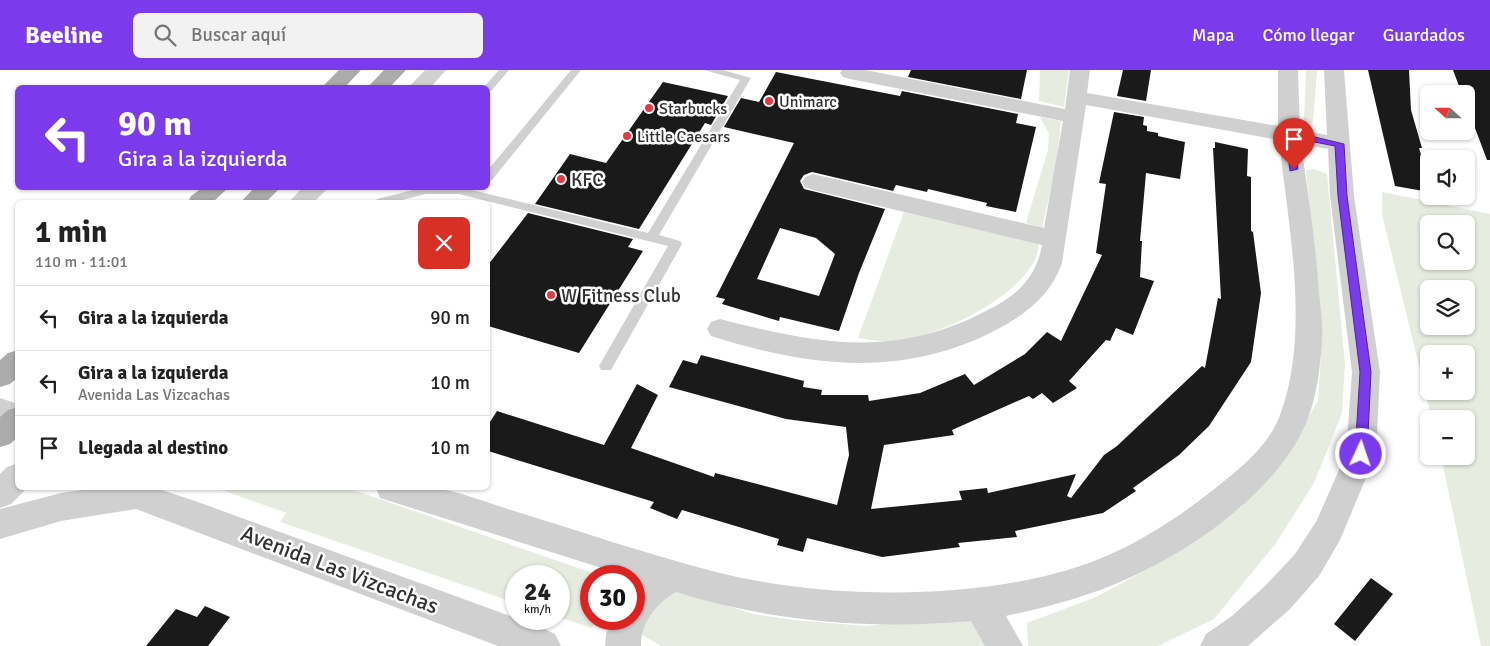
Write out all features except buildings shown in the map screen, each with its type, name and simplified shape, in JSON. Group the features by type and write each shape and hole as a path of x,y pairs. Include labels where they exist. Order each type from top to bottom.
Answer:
{"main road":[{"path":"334,85 351,70"},
{"path":"380,85 396,70"},
{"path":"201,200 214,190"},
{"path":"254,200 266,190"},
{"path":"0,376 15,364"},
{"path":"0,435 15,421"}],"street":[{"path":"421,85 436,70"},
{"path":"720,328 756,339 820,352 868,354 900,351 932,344 975,330 1032,292 1047,272 1054,239 1080,70"},
{"path":"397,490 673,576 765,600 813,606 869,610 916,610 980,604 1036,594 1080,581 1137,558 1179,535 1217,508 1249,479 1274,449 1294,417 1308,342 1306,274 1286,87 1288,70"},
{"path":"1218,646 1244,628 1278,597 1306,564 1330,530 1361,454 1366,372 1342,196 1334,70"},
{"path":"850,73 1075,107 1290,134 1339,144"},
{"path":"814,182 1054,239"},
{"path":"302,200 314,190"},
{"path":"0,410 15,417"},
{"path":"0,494 15,479"},
{"name":"Avenida Las Vizcachas","path":"0,524 126,491 543,646"},
{"path":"645,598 656,585 673,576"},
{"path":"980,604 1005,646"},
{"path":"622,646 625,630"}],"lane":[{"path":"490,86 504,70"},
{"path":"490,174 576,70"},
{"path":"651,238 746,78 709,70"},
{"path":"382,200 391,190"},
{"path":"388,200 426,190 476,190 676,244 606,366"}],"shaded area":[{"path":"1040,70 1069,70 1064,107 1039,101"},
{"path":"1306,70 1317,70 1313,122 1308,125 1304,120"},
{"path":"1040,117 1061,121 1056,166 1042,228 1026,223 1048,150 1049,134"},
{"path":"1314,169 1327,174 1345,364 1342,413 1314,483 1276,543 1214,619 1158,646 1028,646 1027,623 1096,597 1174,555 1241,507 1283,458 1318,401 1321,356 1320,311 1306,170"},
{"path":"1382,192 1420,200 1420,205 1446,205 1490,214 1490,646 1481,646 1443,465 1475,465 1475,410 1430,410 1427,400 1475,400 1475,345 1420,345 1420,370 1382,214"},
{"path":"904,212 1039,243 1036,258 1023,277 1007,292 989,305 946,327 904,339 882,341 858,338"},
{"path":"223,490 354,490 569,565 505,565 505,599 280,522 286,513"},
{"path":"570,565 580,569 580,624 570,621"},
{"path":"666,588 753,614 794,620 866,626 966,615 982,623 993,646 661,646 634,630 645,630 645,616"}],"place":[{"name":"Unimarc","path":"769,101"},
{"name":"Starbucks","path":"649,108"},
{"name":"Little Caesars","path":"627,136"},
{"name":"KFC","path":"561,179"},
{"name":"W Fitness Club","path":"551,295"}],"route":[{"path":"1294,169 1290,134 1339,144 1342,196 1366,372 1361,454"}]}
